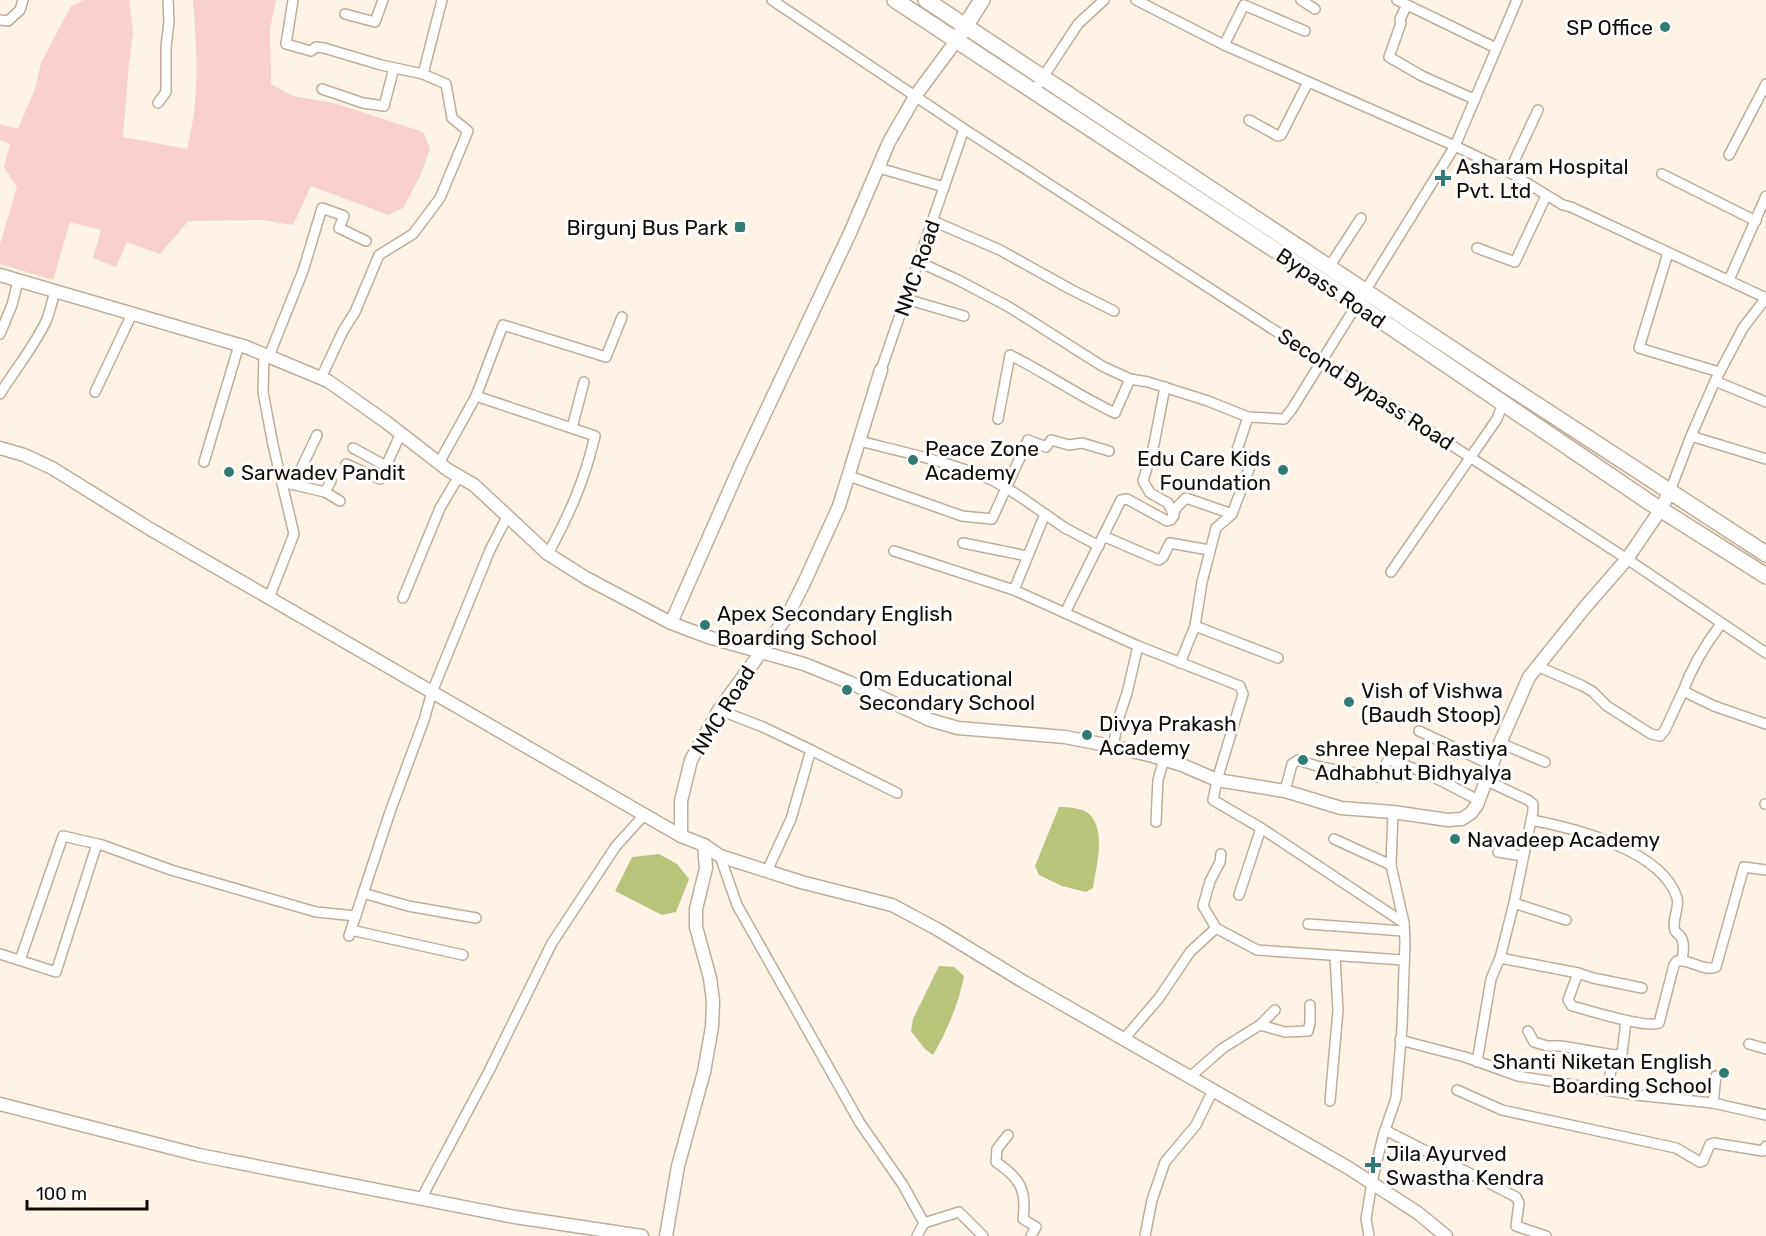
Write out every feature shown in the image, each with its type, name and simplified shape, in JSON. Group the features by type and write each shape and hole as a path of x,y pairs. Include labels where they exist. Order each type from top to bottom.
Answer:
{"main road":[{"name":"Bypass Road","path":"895,0 1357,304 1661,509 1766,576"},
{"name":"Bypass Road","path":"926,0 1766,554"},
{"path":"956,41 982,0"}],"street":[{"path":"0,20 8,21 20,10 23,0"},
{"path":"158,103 166,92 166,46 170,22 168,0"},
{"path":"293,0 286,44 311,51 316,47 324,48 423,74 446,84 452,117 468,131 440,198 413,234 379,255 355,312 343,331 321,378"},
{"path":"345,14 375,22 383,0"},
{"path":"423,74 442,0"},
{"path":"772,0 916,95"},
{"path":"1034,91 1078,24 1104,0"},
{"path":"0,275 239,345 321,378 354,398 439,463 474,485 548,554 586,578 671,623 708,638 804,664 930,720 958,728 1065,737 1113,747 1164,759 1217,780 1285,791 1341,808 1393,812 1448,820 1462,819 1471,813 1478,800 1520,693 1537,666 1627,559 1661,509 1690,436 1717,377 1743,328 1766,298 1546,196 1509,172 1455,146 1224,45 1136,0"},
{"path":"1301,0 1315,9"},
{"path":"1397,0 1496,48"},
{"path":"918,262 1009,307 1102,366 1130,379 1208,400 1248,417 1284,419 1455,146 1517,0"},
{"path":"1224,45 1246,3 1305,31"},
{"path":"1407,5 1400,19 1401,23 1389,57 1422,76 1474,99"},
{"path":"671,623 889,142 916,95 956,41"},
{"path":"322,89 363,103 384,106 394,68"},
{"path":"1249,120 1272,134 1281,135 1308,82"},
{"path":"1729,155 1766,84"},
{"name":"Second Bypass Road","path":"916,95 964,129 1471,456 1766,653"},
{"path":"1509,172 1538,110"},
{"name":"NMC Road","path":"681,836 681,801 691,760 718,710 788,615 839,506 881,370 964,129"},
{"path":"879,168 944,187"},
{"path":"1662,174 1756,221"},
{"path":"1477,248 1515,262 1546,196"},
{"path":"1729,280 1766,196"},
{"path":"269,598 294,534 263,392 266,355 303,271 322,208 344,216 339,228 366,241"},
{"path":"1329,267 1361,218"},
{"path":"933,221 1000,250 1114,311"},
{"path":"1668,253 1639,348 1717,377 1766,402"},
{"path":"0,334 12,305 18,281"},
{"path":"0,394 38,336 47,318 55,292"},
{"path":"906,298 964,315"},
{"path":"95,392 132,314"},
{"path":"439,463 476,396 503,325 606,357 622,317"},
{"path":"204,462 239,345"},
{"path":"998,419 1010,355 1080,396 1115,413 1130,379"},
{"path":"572,428 584,382"},
{"path":"1165,387 1154,444 1143,481 1150,493 1168,503 1174,516"},
{"path":"476,396 594,436 586,472 575,502 548,554"},
{"path":"1391,572 1497,418 1503,403"},
{"path":"1180,663 1195,626 1209,550 1216,528 1232,514 1252,462 1252,459 1237,450 1248,417"},
{"path":"346,464 380,479 401,433"},
{"path":"281,478 299,473 317,435"},
{"path":"1690,436 1766,459"},
{"path":"849,476 962,516 992,519 1028,440 1046,447 1051,440 1069,445 1082,443 1109,451"},
{"path":"860,441 986,477 1099,546"},
{"path":"0,448 24,455 52,468 150,529 681,836 704,845 720,856 892,905 937,929 1372,1182 1431,1221 1446,1236"},
{"path":"353,448 386,466"},
{"path":"403,598 440,508 459,476"},
{"path":"281,478 325,492 340,501"},
{"path":"325,492 331,481"},
{"path":"1065,613 1121,500 1124,499 1167,521 1171,520 1176,508 1186,498 1232,514"},
{"path":"1014,590 1045,514"},
{"path":"463,955 350,933 432,692 490,550 508,515"},
{"path":"1103,536 1159,560 1170,543 1209,550"},
{"path":"963,543 1027,556"},
{"path":"894,551 1014,590 1138,646 1242,688 1243,694 1213,800 1261,828 1404,927"},
{"path":"1537,666 1583,686 1607,706 1650,734 1660,736 1708,641 1721,624"},
{"path":"1195,626 1278,658"},
{"path":"1113,747 1138,646"},
{"path":"1683,692 1714,706 1766,724"},
{"path":"718,710 763,727 897,793"},
{"path":"1419,731 1491,765"},
{"path":"1500,743 1545,762"},
{"path":"767,871 791,819 810,750"},
{"path":"1156,822 1158,780 1164,759"},
{"path":"1285,791 1292,764 1298,760 1320,767 1377,777 1388,760 1427,775 1478,800"},
{"path":"1477,1062 1491,979 1500,958 1514,903 1533,804 1485,780"},
{"path":"1369,1236 1366,1218 1385,1130 1396,1098 1403,1016 1404,927 1391,865 1393,812"},
{"path":"421,1199 489,1071 552,943 616,846 645,814"},
{"path":"1531,820 1577,830 1608,840 1639,856 1652,866 1665,879 1676,897 1674,927 1683,941 1682,960"},
{"path":"1239,895 1261,828"},
{"path":"20,960 63,836 97,844 171,870 316,912 356,916"},
{"path":"1334,839 1391,865"},
{"path":"0,954 56,972 97,844"},
{"path":"666,1236 678,1166 704,1072 712,1026 713,1001 710,978 696,927 696,909 706,868 704,845"},
{"path":"1498,852 1523,856"},
{"path":"1221,854 1203,906 1216,928 1257,950 1403,960"},
{"path":"720,856 736,905 860,1123 903,1185 924,1223"},
{"path":"1578,973 1568,1000 1572,1006 1626,1021 1654,1025 1659,1023 1677,961 1682,960 1712,969 1716,967 1744,867 1766,870"},
{"path":"363,893 408,906 476,918"},
{"path":"1514,903 1566,920"},
{"path":"1308,924 1404,927"},
{"path":"1124,1039 1159,998 1190,952 1216,928"},
{"path":"1330,1101 1338,1010 1335,957"},
{"path":"1500,958 1642,988"},
{"path":"1260,1024 1285,1032 1308,1031 1310,1005"},
{"path":"1190,1077 1223,1048 1260,1024 1275,1010"},
{"path":"1528,1031 1534,1042 1547,1046 1561,1046 1614,1055 1622,1054 1626,1021"},
{"path":"1400,1040 1518,1076 1713,1103 1766,1115"},
{"path":"1749,1044 1766,1049"},
{"path":"1607,1090 1614,1055"},
{"path":"1713,1103 1716,1076"},
{"path":"1144,1236 1152,1200 1165,1162 1196,1125 1213,1090"},
{"path":"1457,1090 1502,1110 1676,1148 1700,1162 1703,1161 1710,1144 1714,1143 1763,1151 1766,1146"},
{"path":"0,1104 136,1137 165,1148 515,1217 642,1236"},
{"path":"1385,1130 1516,1197 1519,1203 1516,1226 1546,1236"},
{"path":"1008,1135 997,1149 996,1162 1014,1174 1022,1190 1026,1201 1023,1219 1036,1227 1031,1236"},
{"path":"917,1236 924,1223 959,1212 983,1236"}],"shaded area":[{"path":"84,0 129,0 133,33 123,137 187,149 196,93 193,0 276,0 270,29 271,84 293,96 334,103 423,132 430,149 420,176 403,208 389,215 311,186 293,225 262,220 188,221 160,254 127,242 116,267 93,258 101,230 70,222 53,280 0,264 0,244 17,187 4,167 10,144 0,140 0,124 18,129 35,89 41,63 71,6"},
{"path":"1059,807 1085,811 1096,823 1099,841 1098,861 1093,888 1086,892 1062,886 1039,875 1035,866"},
{"path":"659,854 677,864 689,879 676,912 662,915 615,891 632,857"},
{"path":"939,966 954,967 964,976 952,1017 933,1055 925,1049 911,1031 913,1019"}],"place":[{"name":"SP Office","path":"1665,27"},
{"name":"Asharam Hospital Pvt. Ltd","path":"1443,178"},
{"name":"Birgunj Bus Park","path":"740,227"},
{"name":"Peace Zone Academy","path":"913,460"},
{"name":"Edu Care Kids Foundation","path":"1283,470"},
{"name":"Sarwadev Pandit","path":"229,472"},
{"name":"Apex Secondary English Boarding School","path":"705,625"},
{"name":"Om Educational Secondary School","path":"847,690"},
{"name":"Vish of Vishwa (Baudh Stoop)","path":"1349,702"},
{"name":"Divya Prakash Academy","path":"1087,735"},
{"name":"shree Nepal Rastiya Adhabhut Bidhyalya","path":"1303,760"},
{"name":"Navadeep Academy","path":"1455,839"},
{"name":"Shanti Niketan English Boarding School","path":"1724,1073"},
{"name":"Jila Ayurved Swastha Kendra","path":"1373,1165"}]}
